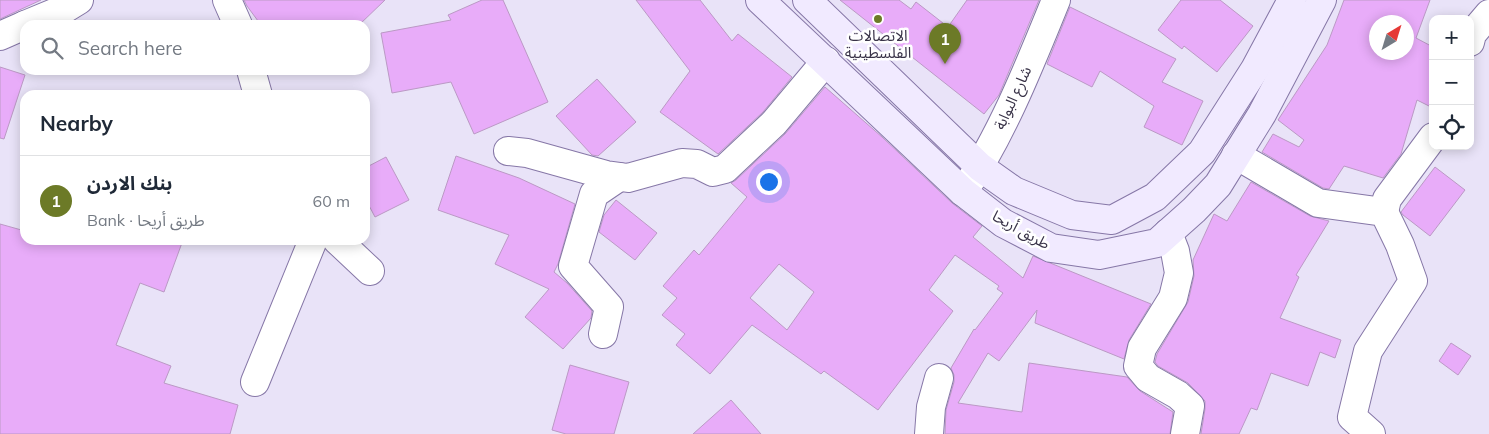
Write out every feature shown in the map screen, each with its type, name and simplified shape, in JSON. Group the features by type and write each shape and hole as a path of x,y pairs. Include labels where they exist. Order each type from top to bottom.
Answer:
{"main road":[{"name":"طريق أريحا","path":"760,0 963,192 1003,223 1051,248 1099,255 1156,243 1194,210 1218,185 1262,114 1322,0"},
{"name":"طريق أريحا","path":"807,0 980,167 1014,191 1072,216 1112,220 1155,197 1202,152 1254,68 1292,0"}],"street":[{"path":"37,20 66,8 79,0"},
{"path":"227,0 236,20"},
{"name":"شارع البوابة","path":"963,192 980,167 1040,40 1056,0"},
{"path":"1474,32 1489,14"},
{"path":"0,36 20,27"},
{"path":"508,151 528,153 606,175 628,178 682,163 697,164 713,172 725,169 774,123 826,61"},
{"path":"252,75 257,90"},
{"path":"1371,434 1352,417 1368,351 1413,281 1400,246 1384,212 1387,199 1429,142"},
{"path":"1236,155 1318,203 1384,212"},
{"path":"603,334 609,307 573,266 594,194 618,177"},
{"path":"1168,233 1176,251 1179,273 1173,298 1142,348 1138,366 1148,378 1178,395 1190,406 1185,434"},
{"path":"255,382 311,245"},
{"path":"342,245 370,271"},
{"path":"929,434 931,407 938,378"}],"building":[{"path":"0,0 41,0 0,19"},
{"path":"244,0 385,0 364,20 257,20"},
{"path":"482,0 503,0 548,102 474,134 451,82 392,93 381,33 451,20 448,15"},
{"path":"636,0 700,0 732,41 738,34 792,77 763,112 718,154 660,112 690,71"},
{"path":"840,0 899,0 911,9 916,2 948,27 967,0 1039,0 999,95 984,114"},
{"path":"1181,0 1220,0 1253,26 1217,72 1184,46 1182,49 1158,30"},
{"path":"1344,0 1430,0 1416,38 1429,45 1429,106 1417,100 1401,154 1383,178 1344,166 1329,189 1323,188 1262,152 1273,134 1299,147 1304,140 1278,120 1327,45"},
{"path":"1070,7 1176,59 1162,82 1203,101 1182,145 1144,127 1154,106 1100,71 1092,87 1047,64"},
{"path":"0,67 20,75 25,75 4,139 0,138"},
{"path":"597,79 636,122 598,156 592,155 556,116"},
{"path":"825,87 882,137 952,203 982,226 973,237 1023,278 1033,256 1151,304 1129,340 1124,359 1035,323 1037,310 999,361 988,353 958,403 1022,412 1029,363 1127,377 1140,391 1173,412 1170,434 945,434 946,410 954,382 951,368 974,329 1003,293 997,289 999,286 955,255 929,290 953,311 878,410 824,371 821,374 752,325 710,374 676,345 685,334 662,315 677,298 663,286 694,250 699,255 747,197 731,183 785,134","holes":["779,264 814,292 787,330 750,298"]},
{"path":"456,156 519,178 575,204 554,272 567,283 592,311 591,318 563,349 525,317 549,289 495,264 509,235 438,210"},
{"path":"386,157 409,200 375,217 370,208 370,165"},
{"path":"1435,167 1465,190 1430,236 1401,212"},
{"path":"1251,182 1310,216 1329,221 1296,275 1299,277 1280,318 1341,340 1335,358 1320,352 1308,386 1271,373 1257,410 1251,408 1239,434 1201,434 1205,401 1188,383 1158,366 1155,362 1157,354 1188,302 1194,276 1193,260 1214,214 1227,221"},
{"path":"616,200 657,233 635,260 599,232 604,215"},
{"path":"0,224 20,230 20,245 181,245 164,292 140,283 116,345 171,366 164,383 238,405 230,434 0,434"},
{"path":"1451,343 1471,356 1458,375 1439,361"},
{"path":"570,365 629,382 614,434 566,434 552,430"},
{"path":"731,400 761,434 693,434"}],"place":[{"name":"الاتصالات الفلسطينية","path":"878,19"},
{"name":"بنك الاردن","path":"945,64"}]}
